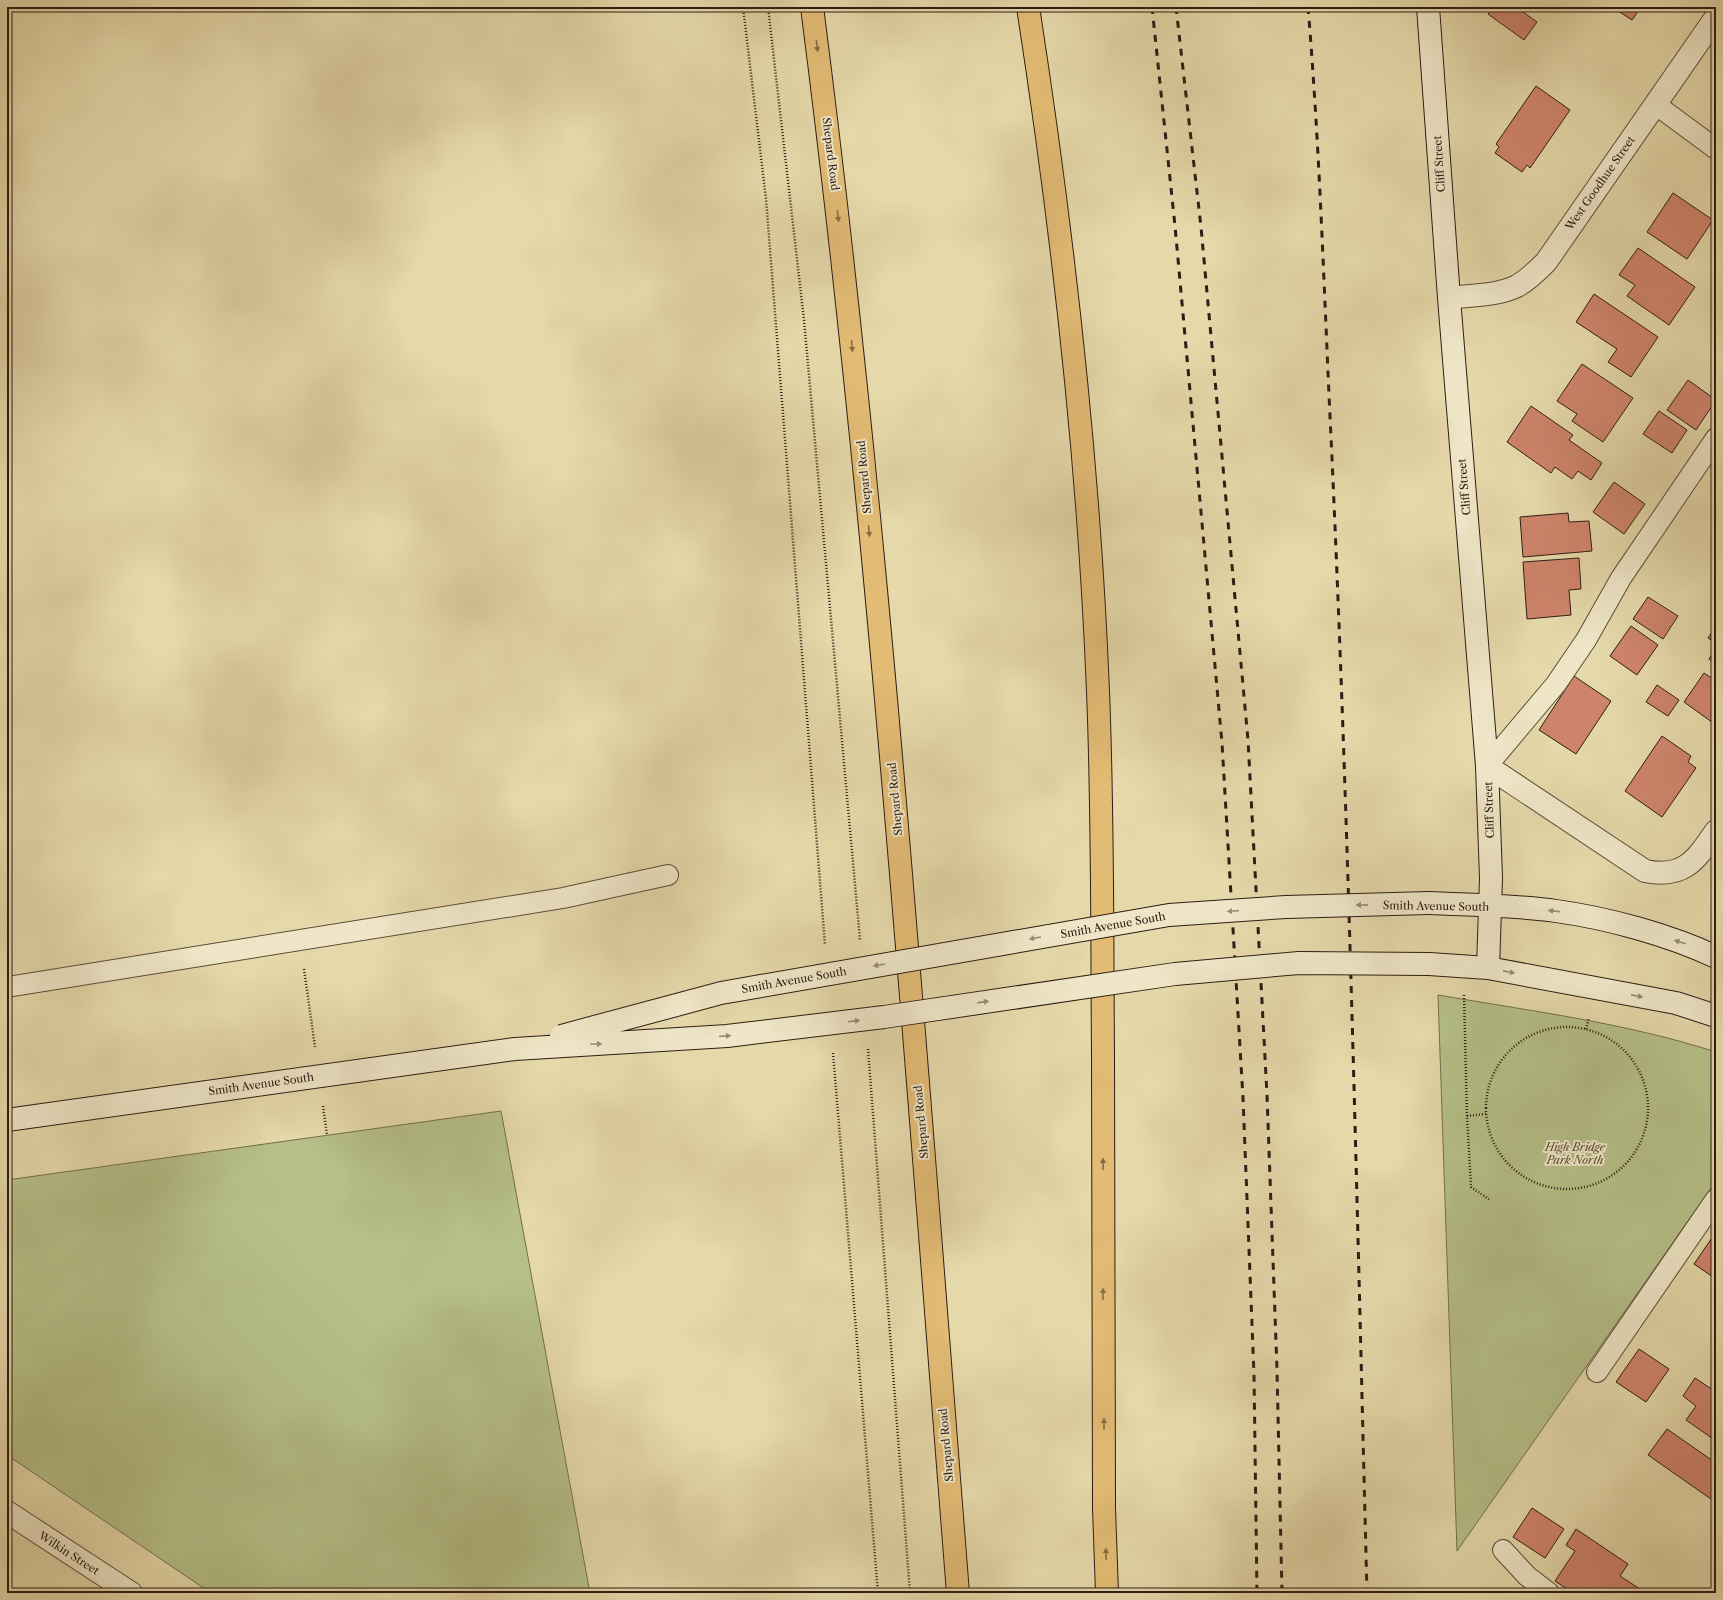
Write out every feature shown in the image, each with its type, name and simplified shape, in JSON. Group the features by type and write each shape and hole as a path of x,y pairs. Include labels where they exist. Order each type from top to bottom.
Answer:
{"highway":[{"name":"Shepard Road","path":"812,7 837,201 897,821 958,1593"},
{"path":"1028,7 1046,126 1070,317 1092,567 1102,806 1104,1508 1107,1593"}],"main road":[{"name":"Cliff Street","path":"1428,7 1449,298 1487,766 1491,906 1488,968"},
{"name":"West Goodhue Street","path":"1449,298 1498,292 1516,286 1532,276 1546,262 1716,17"},
{"path":"1487,766 1645,871 1659,874 1673,872 1686,867 1698,858 1716,831"},
{"name":"Smith Avenue South","path":"515,1049 721,994 1168,916 1286,907 1429,904 1491,906 1556,911 1614,922 1694,947 1716,957"},
{"name":"Smith Avenue South","path":"7,1120 515,1049 727,1036 884,1017 1175,974 1299,964 1429,964 1488,968 1676,1003 1716,1016"},
{"name":"Wilkin Street","path":"7,1512 119,1590"}],"lane":[{"path":"1655,104 1716,148"},
{"path":"1487,766 1560,678 1586,640 1621,578 1716,438"},
{"path":"7,987 564,898 668,875"},
{"path":"1597,1372 1716,1199"},
{"path":"1503,1550 1526,1576 1549,1593"}],"path":[{"path":"742,7 766,199 825,950"},
{"path":"768,7 805,328 851,826 860,945"},
{"path":"303,964 315,1050"},
{"path":"1464,993 1467,1116 1471,1187 1490,1200"},
{"path":"1586,1029 1589,1018"},
{"path":"1562,1027 1586,1029 1612,1040 1633,1059 1645,1085 1648,1112 1642,1140 1627,1164 1605,1180 1578,1189 1550,1188 1524,1177 1505,1160 1492,1139 1486,1114 1489,1089 1498,1065 1515,1046 1537,1033 1562,1027"},
{"path":"833,1046 878,1593"},
{"path":"868,1047 910,1593"},
{"path":"322,1104 327,1135"},
{"path":"1467,1116 1486,1114"}],"green space":[{"name":"High Bridge Park North","path":"1438,995 1613,1025 1716,1052 1716,1181 1457,1551"},
{"path":"501,1111 590,1593 211,1593 7,1455 7,1180"}],"building":[{"path":"1493,7 1516,7 1537,22 1524,40 1488,14"},
{"path":"1612,7 1641,7 1632,20"},
{"path":"1536,86 1570,110 1530,168 1527,165 1522,172 1495,153 1499,147 1496,144"},
{"path":"1673,193 1713,220 1687,259 1647,232"},
{"path":"1638,248 1695,287 1669,325 1627,296 1635,285 1619,275"},
{"path":"1594,294 1658,337 1631,377 1608,362 1617,349 1576,322"},
{"path":"1582,364 1633,398 1603,442 1572,421 1577,414 1557,401"},
{"path":"1688,380 1716,400 1696,430 1667,410"},
{"path":"1531,406 1573,435 1569,440 1602,463 1591,480 1578,471 1572,479 1555,467 1551,473 1507,442"},
{"path":"1659,411 1687,430 1672,453 1643,434"},
{"path":"1614,482 1645,504 1624,534 1593,512"},
{"path":"1568,513 1569,522 1589,521 1592,551 1523,557 1520,517"},
{"path":"1579,558 1581,589 1569,590 1571,615 1527,619 1523,562"},
{"path":"1648,597 1678,616 1663,639 1633,619"},
{"path":"1631,626 1658,645 1637,675 1610,656"},
{"path":"1716,626 1716,643 1708,638"},
{"path":"1716,648 1716,664 1709,659"},
{"path":"1704,673 1716,681 1716,725 1684,702"},
{"path":"1574,676 1611,701 1576,754 1539,730"},
{"path":"1657,685 1679,700 1668,716 1646,702"},
{"path":"1662,736 1691,756 1688,762 1696,768 1662,817 1625,791"},
{"path":"1716,1232 1716,1279 1694,1264"},
{"path":"1639,1349 1669,1369 1646,1402 1616,1382"},
{"path":"1695,1378 1716,1392 1716,1441 1686,1420 1696,1406 1683,1396"},
{"path":"1667,1429 1716,1463 1716,1491 1711,1499 1648,1455"},
{"path":"1532,1508 1564,1529 1545,1558 1513,1537"},
{"path":"1576,1529 1628,1564 1620,1576 1640,1589 1637,1593 1573,1593 1555,1581 1575,1551 1566,1545"}],"railway":[{"path":"1152,7 1175,226 1222,743 1243,1098 1254,1375 1257,1593"},
{"path":"1176,7 1201,227 1248,740 1267,1095 1277,1370 1282,1593"},
{"path":"1308,7 1316,114 1343,726 1367,1593"}]}
